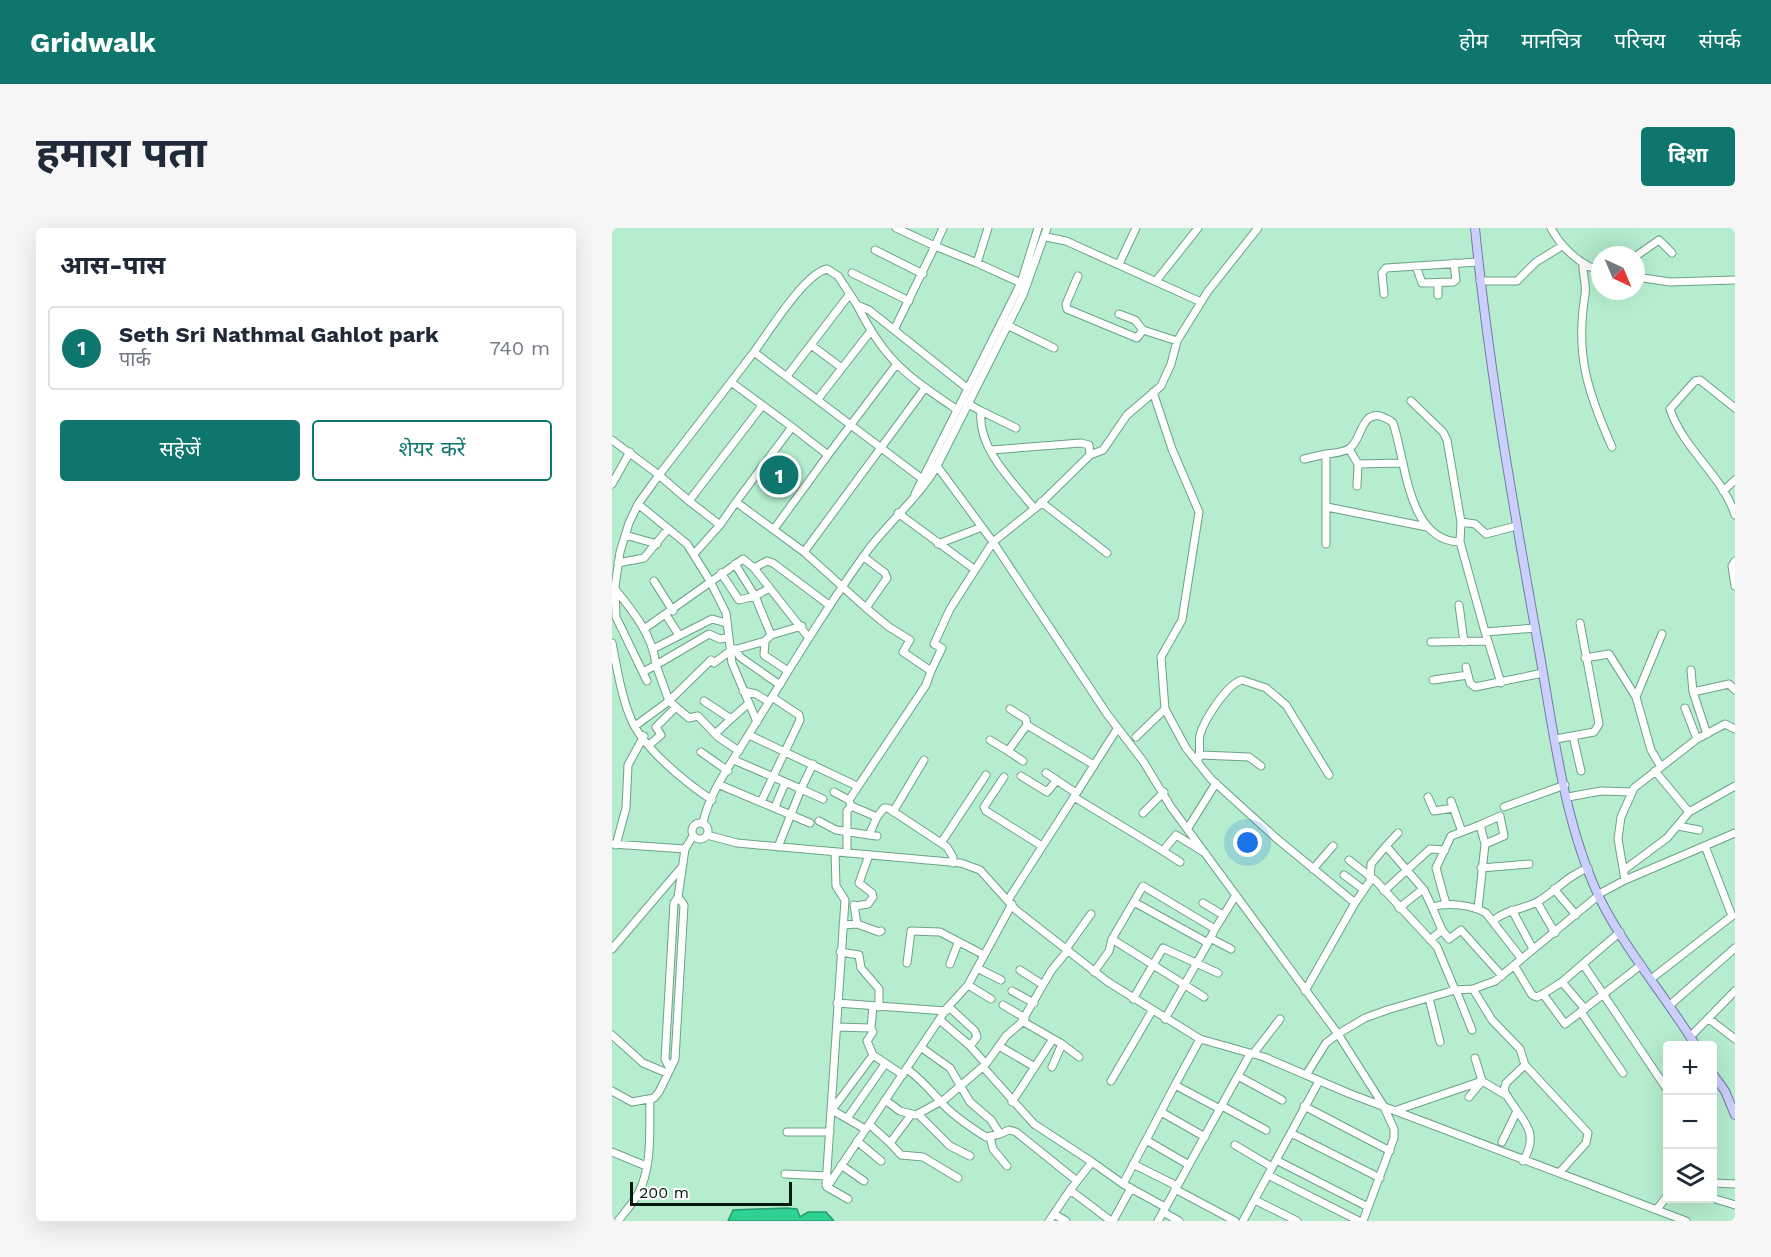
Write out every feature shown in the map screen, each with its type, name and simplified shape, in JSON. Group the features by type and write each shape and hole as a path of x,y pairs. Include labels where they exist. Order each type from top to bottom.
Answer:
{"main road":[{"path":"1475,228 1480,281 1516,525 1568,797 1588,868 1599,894 1641,965 1693,1041"},
{"path":"1717,1079 1735,1115"}],"street":[{"path":"896,228 1024,284"},
{"path":"894,330 943,228"},
{"path":"977,263 988,228"},
{"path":"914,496 956,409 1024,284 1038,228"},
{"path":"693,836 701,839 707,835 708,829 703,823 705,811 739,751 829,605 898,513 927,484 969,405 1007,325 1046,237 1047,228"},
{"path":"1119,264 1136,228"},
{"path":"1156,281 1198,228"},
{"path":"847,853 847,811 857,786 926,685 942,648 934,644 950,609 974,569 993,542 1041,502 1090,455 1103,450 1127,415 1161,386 1171,364 1177,340 1201,302 1258,228"},
{"path":"1551,228 1562,246 1591,266"},
{"path":"1046,237 1066,241 1201,302"},
{"path":"1645,250 1659,240 1672,253"},
{"path":"1480,281 1517,281 1536,262 1562,246"},
{"path":"874,250 922,274"},
{"path":"1384,294 1384,270 1478,262"},
{"path":"1583,262 1586,293 1581,310 1581,358 1589,392 1612,447"},
{"path":"1416,266 1422,283 1438,283 1456,280 1454,263"},
{"path":"647,681 614,620 618,563 625,535 638,504 802,289 821,270 827,269 838,276 857,305 870,332 896,365 956,409"},
{"path":"852,273 909,301"},
{"path":"1078,276 1066,304 1067,309 1137,338 1143,330"},
{"path":"1645,278 1670,282 1735,280"},
{"path":"1438,283 1438,295"},
{"path":"787,376 849,295"},
{"path":"857,305 869,310 967,388"},
{"path":"1119,314 1136,320 1143,330 1177,340"},
{"path":"1007,325 1054,348"},
{"path":"818,399 870,332"},
{"path":"811,345 842,368"},
{"path":"754,352 921,478"},
{"path":"774,530 896,365"},
{"path":"1735,408 1700,380 1696,380 1670,409 1696,455 1723,491 1735,515"},
{"path":"731,382 828,455"},
{"path":"804,552 925,388"},
{"path":"1153,392 1172,449 1199,512 1182,620 1161,657 1165,709 1186,748 1199,758 1216,783 1355,903"},
{"path":"962,399 969,405 1016,428"},
{"path":"1411,401 1443,432 1447,440 1461,522 1460,542 1502,683"},
{"path":"689,501 762,406"},
{"path":"981,411 982,436 1004,472 1034,508"},
{"path":"1304,459 1349,449 1368,418 1375,415 1387,418 1394,427 1406,480 1427,526 1437,537 1460,542"},
{"path":"694,554 720,525 792,427"},
{"path":"612,440 720,525"},
{"path":"991,450 1081,443 1089,445 1090,455"},
{"path":"1349,449 1358,464 1357,486"},
{"path":"612,484 630,452"},
{"path":"1326,454 1326,544"},
{"path":"1358,464 1401,463"},
{"path":"937,466 993,542 1117,729 1338,1034 1383,1105 1394,1129 1390,1151 1361,1221 1268,1175"},
{"path":"1723,491 1735,480"},
{"path":"736,502 804,552 866,608 910,640 903,652 931,671"},
{"path":"1041,502 1107,553"},
{"path":"638,504 687,544 710,581 724,610 727,638 743,691 757,722"},
{"path":"1327,507 1427,526"},
{"path":"898,513 974,569"},
{"path":"1461,522 1478,525 1486,534 1516,525"},
{"path":"938,544 982,527"},
{"path":"618,563 644,558 668,529"},
{"path":"625,535 657,544"},
{"path":"864,557 887,578 866,608"},
{"path":"644,629 743,559 754,568 768,589 802,626 809,638"},
{"path":"754,568 767,561 773,563 829,605"},
{"path":"1735,561 1732,566 1735,586"},
{"path":"735,564 755,596 771,635"},
{"path":"721,573 739,600 755,596 768,589"},
{"path":"654,581 679,635"},
{"path":"615,588 644,629 653,649 656,665 669,701 689,718 698,716 716,734 739,751"},
{"path":"1459,605 1464,642"},
{"path":"653,649 712,619 726,623"},
{"path":"1556,739 1594,732 1599,724 1580,623"},
{"path":"635,726 669,701 711,660 714,663 732,650 765,641 771,635 802,626"},
{"path":"1485,632 1535,628"},
{"path":"643,672 709,634 720,639 727,638"},
{"path":"1636,697 1662,634"},
{"path":"765,641 764,655 788,671"},
{"path":"1431,642 1488,641"},
{"path":"612,643 620,684 635,726 668,766 712,800"},
{"path":"732,650 780,685"},
{"path":"1586,658 1609,654 1636,697 1658,769 1689,812"},
{"path":"1691,670 1693,692 1707,734"},
{"path":"1433,680 1467,671 1475,687 1543,673"},
{"path":"1199,758 1199,740 1206,722 1231,687 1242,680 1266,688 1286,705 1301,733 1329,775"},
{"path":"1693,692 1729,684 1735,690"},
{"path":"743,691 771,700 800,717 761,802"},
{"path":"704,701 731,719"},
{"path":"716,734 749,703"},
{"path":"649,745 661,735 656,727 676,707"},
{"path":"1685,708 1696,739"},
{"path":"1008,751 1027,725 1026,719 1010,709"},
{"path":"1136,736 1165,709"},
{"path":"1625,880 1618,839 1621,817 1632,792 1696,739 1725,724 1735,729"},
{"path":"1027,725 1094,765"},
{"path":"827,1187 947,1009 968,985 1010,902 1042,846 1117,729"},
{"path":"749,735 857,786"},
{"path":"644,736 628,765 626,808 614,844 685,849"},
{"path":"1573,736 1581,771"},
{"path":"990,740 1023,761"},
{"path":"701,752 728,771"},
{"path":"1199,758 1249,757 1261,766"},
{"path":"734,760 823,798"},
{"path":"893,812 924,760"},
{"path":"778,847 813,764"},
{"path":"1046,773 1075,795 1180,862"},
{"path":"940,843 986,775"},
{"path":"1021,776 1047,792 1057,780"},
{"path":"1004,777 984,807 986,811 1042,846"},
{"path":"775,807 785,783"},
{"path":"1188,828 1216,783"},
{"path":"720,785 810,823"},
{"path":"1504,807 1565,785"},
{"path":"1624,870 1667,838 1689,812 1735,786"},
{"path":"1568,797 1601,791 1632,792"},
{"path":"834,792 877,818"},
{"path":"1143,813 1164,792"},
{"path":"1428,797 1434,811 1452,805 1462,832"},
{"path":"869,835 885,808 951,850 952,863"},
{"path":"1446,904 1436,868 1449,837 1500,816 1504,836 1485,844"},
{"path":"819,820 848,832 877,836"},
{"path":"612,1091 632,1102 650,1099 660,1092 668,1070 665,1059 674,903 678,897 685,849 693,836 693,827 703,823"},
{"path":"1478,909 1485,844 1480,825"},
{"path":"1678,826 1699,830"},
{"path":"1306,1075 1326,1043 1365,1018 1456,990 1473,989 1502,976 1599,894 1625,880 1735,832"},
{"path":"1305,991 1364,890 1371,876 1371,864 1398,833"},
{"path":"707,835 736,843 952,863 980,870 1010,902 1094,972 1132,999 1200,1039 1252,1054 1523,1161 1682,1220"},
{"path":"1163,850 1176,835 1205,853"},
{"path":"1313,869 1333,846"},
{"path":"1386,846 1423,889 1442,930 1449,939 1461,930 1502,976"},
{"path":"1651,979 1733,915 1705,846"},
{"path":"1384,891 1430,849 1444,850"},
{"path":"827,1187 840,952 845,904 836,886 835,852"},
{"path":"845,904 856,906 868,904 873,897 859,883 869,855"},
{"path":"1349,860 1371,876 1443,956 1472,1030"},
{"path":"1481,868 1528,864"},
{"path":"612,949 681,868"},
{"path":"1494,920 1512,910 1537,902 1588,868"},
{"path":"1344,875 1364,890"},
{"path":"1094,972 1109,951 1112,939 1143,886 1215,929"},
{"path":"1399,908 1423,889"},
{"path":"1554,889 1576,915"},
{"path":"1165,1019 1236,895"},
{"path":"1134,902 1209,941 1231,949"},
{"path":"1537,902 1555,933"},
{"path":"1203,903 1223,915"},
{"path":"1432,907 1446,904 1478,909 1494,920 1521,958"},
{"path":"856,906 857,924"},
{"path":"1512,910 1533,950"},
{"path":"890,1143 914,1114 940,1102 985,1066 999,1046 1024,1020 1043,986 1091,914"},
{"path":"843,926 857,924 882,931"},
{"path":"1430,940 1442,930"},
{"path":"907,963 911,931 940,932 984,955"},
{"path":"1515,965 1533,996 1543,994 1562,982 1620,932"},
{"path":"1112,939 1204,997"},
{"path":"950,964 958,943"},
{"path":"1132,999 1166,947 1218,973"},
{"path":"1670,1005 1735,948"},
{"path":"840,952 859,955 861,968 879,989 871,1028 873,1032 867,1041 873,1055 885,1064 924,1083 940,1102 974,1129 990,1137 1009,1130 1016,1132 1077,1181"},
{"path":"1583,964 1663,1083"},
{"path":"1543,994 1563,1023 1641,965"},
{"path":"977,968 1001,980"},
{"path":"1020,970 1043,986"},
{"path":"1562,982 1583,1010 1623,1073"},
{"path":"968,985 991,999"},
{"path":"1473,989 1492,1020 1520,1049 1525,1065 1588,1133 1586,1143 1559,1173"},
{"path":"1012,991 1034,1003"},
{"path":"1690,1037 1735,991"},
{"path":"1429,998 1440,1042"},
{"path":"1728,998 1735,1004"},
{"path":"837,1003 876,1007 947,1009 975,1031 977,1037 970,1046"},
{"path":"1003,1005 1079,1057"},
{"path":"1111,1081 1152,1011"},
{"path":"1709,1018 1735,1039"},
{"path":"1158,1221 1238,1076 1280,1019"},
{"path":"941,1021 970,1046 1012,1102 1052,1138 1179,1221"},
{"path":"837,1027 871,1028"},
{"path":"612,1035 643,1063 668,1070"},
{"path":"1012,1102 1053,1039"},
{"path":"1123,1184 1200,1039"},
{"path":"1052,1067 1062,1044"},
{"path":"999,1046 1035,1067"},
{"path":"922,1048 950,1068 970,1102 991,1120 1000,1134"},
{"path":"832,1110 873,1055"},
{"path":"1474,1058 1482,1081 1508,1096"},
{"path":"848,1118 885,1064"},
{"path":"1523,1161 1530,1150 1532,1137 1504,1090 1506,1083 1525,1065"},
{"path":"1238,1076 1282,1100"},
{"path":"1243,1221 1319,1081"},
{"path":"1397,1110 1482,1081"},
{"path":"1469,1097 1482,1081"},
{"path":"1175,1085 1266,1130"},
{"path":"618,1221 638,1194 646,1166 650,1099"},
{"path":"885,1100 914,1114 950,1146 970,1156"},
{"path":"1304,1106 1390,1151"},
{"path":"832,1110 867,1126 890,1143 901,1155 923,1157 958,1178"},
{"path":"1502,1142 1517,1111"},
{"path":"1161,1112 1205,1137"},
{"path":"787,1132 830,1132"},
{"path":"1292,1133 1380,1178"},
{"path":"990,1137 993,1149 1007,1166"},
{"path":"1146,1140 1189,1165"},
{"path":"857,1141 881,1161"},
{"path":"1235,1145 1368,1207"},
{"path":"612,1152 646,1166"},
{"path":"1049,1221 1092,1162"},
{"path":"1133,1164 1235,1221"},
{"path":"841,1165 864,1181"},
{"path":"785,1174 827,1176"},
{"path":"1717,1183 1735,1184"},
{"path":"827,1187 848,1199"},
{"path":"1070,1190 1116,1220 1131,1188"},
{"path":"1717,1199 1735,1205"},
{"path":"1255,1200 1297,1221"},
{"path":"1657,1209 1663,1201"},
{"path":"1054,1214 1066,1221"}],"shaded area":[{"path":"797,1209 800,1217 808,1212 826,1212 834,1221 728,1221 733,1210"}],"place":[{"name":"Seth Sri Nathmal Gahlot park","path":"779,475"}]}
